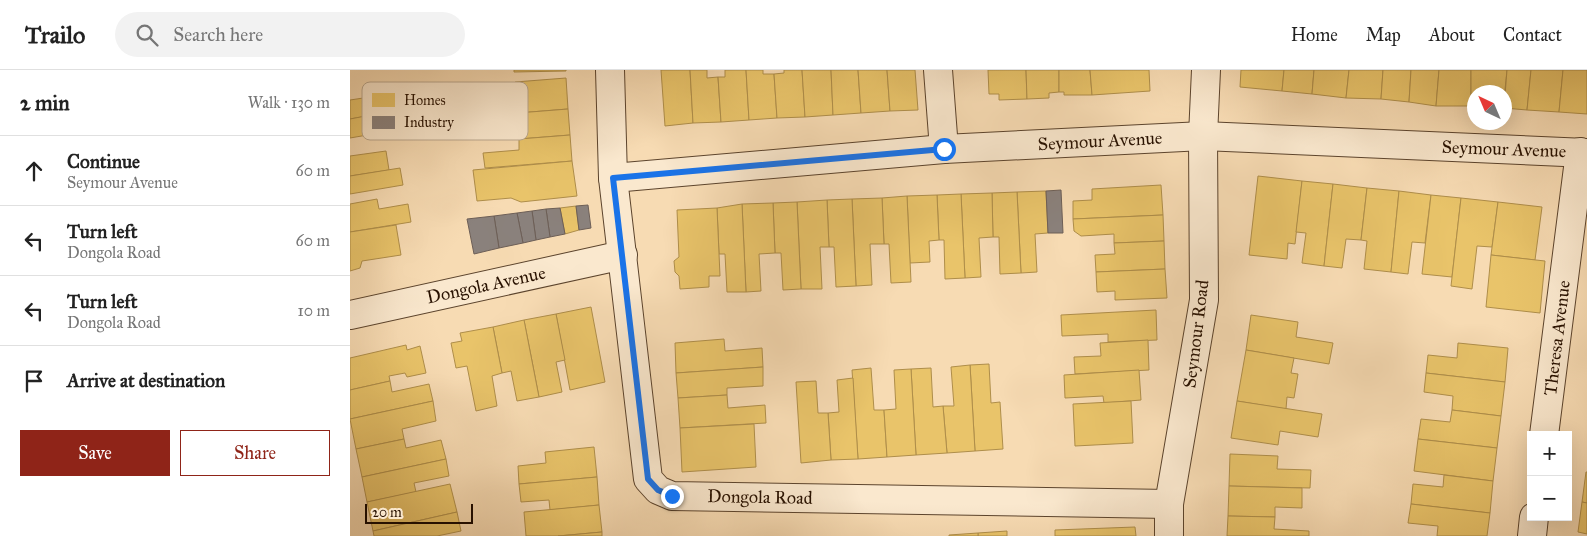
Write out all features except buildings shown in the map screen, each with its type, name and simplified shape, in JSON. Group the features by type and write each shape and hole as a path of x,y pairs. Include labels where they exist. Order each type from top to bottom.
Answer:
{"street":[{"name":"Dongola Road","path":"610,70 613,178 648,479 658,490 672,496 1169,504"},
{"path":"938,70 944,149"},
{"name":"Seymour Road","path":"1169,536 1169,504 1204,300 1203,136 1206,70"},
{"name":"Seymour Avenue","path":"613,178 944,149 1203,136 1584,152"},
{"name":"Theresa Avenue","path":"1545,431 1584,152"},
{"name":"Dongola Avenue","path":"350,315 622,255"},
{"path":"1532,536 1534,521"}],"route":[{"path":"672,496 658,490 648,479 613,178 944,149"}]}
